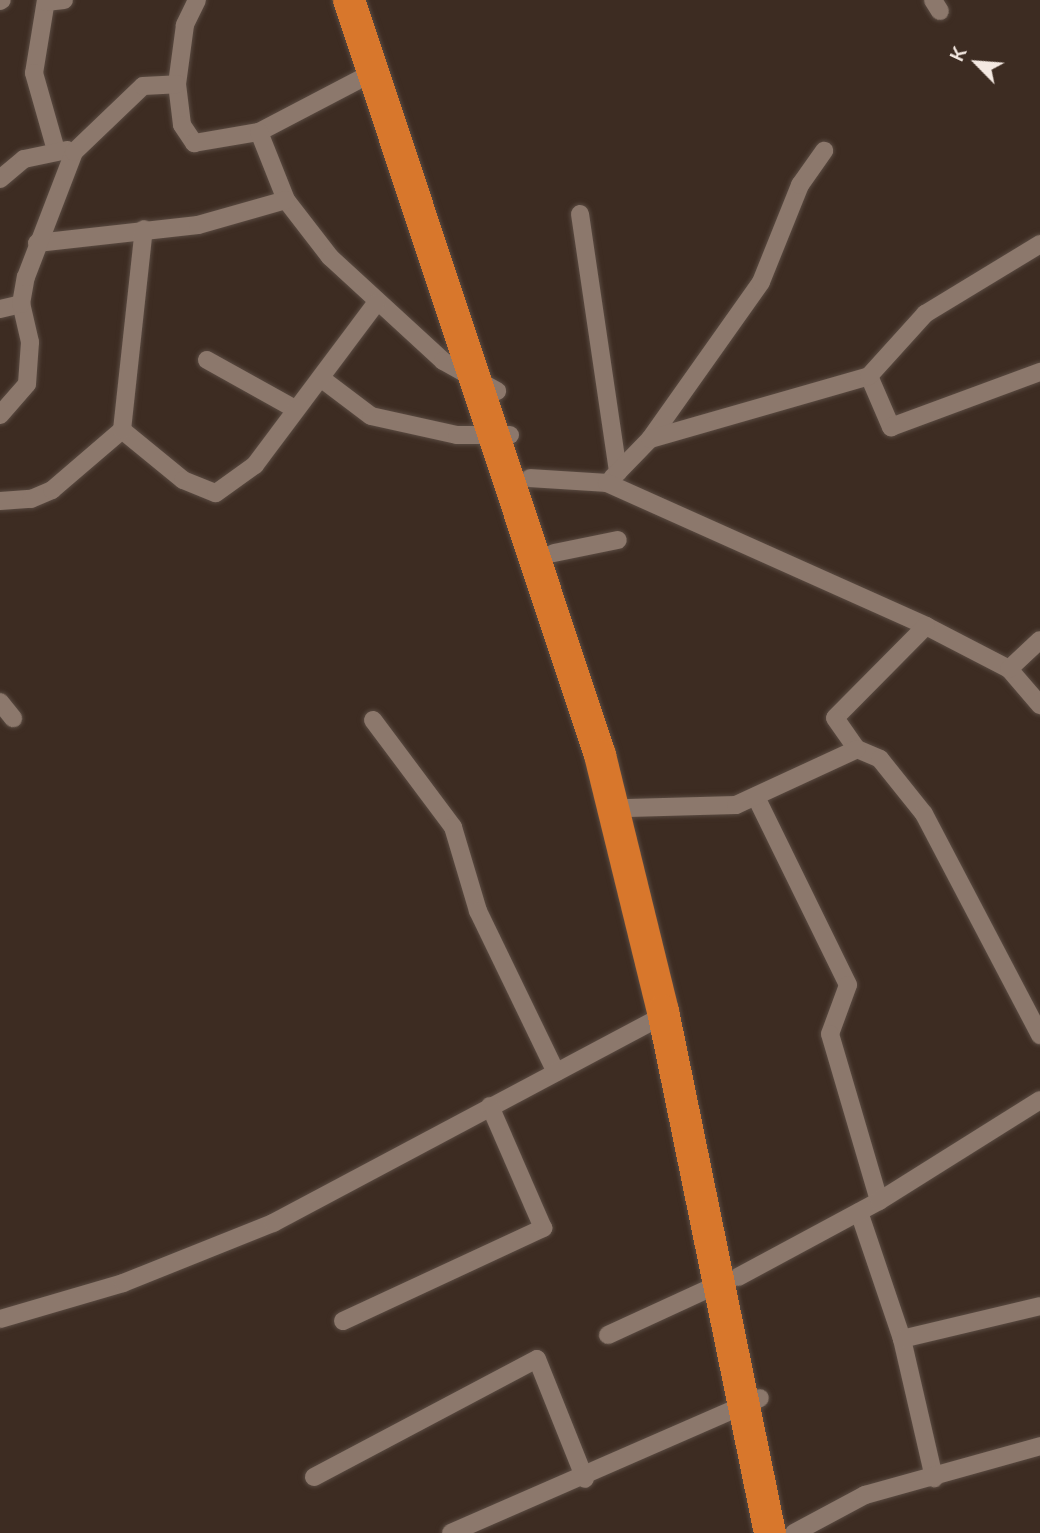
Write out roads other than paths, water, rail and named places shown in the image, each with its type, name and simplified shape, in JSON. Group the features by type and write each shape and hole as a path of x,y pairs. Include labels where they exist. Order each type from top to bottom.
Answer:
{"highway":[{"path":"349,0 488,386"},
{"path":"369,0 600,755 670,1014"},
{"path":"502,435 530,478 628,808 729,1280 752,1401 771,1533"},
{"path":"752,1401 792,1533"}],"street":[{"path":"197,0 185,25 177,84 187,140 207,145 259,132 374,72"},
{"path":"52,1 34,74 55,150"},
{"path":"0,415 20,398 31,368 21,304 37,243 74,152 143,86 177,84"},
{"path":"259,132 286,200 376,303 443,361 488,386"},
{"path":"0,179 24,159 55,150 74,152"},
{"path":"612,477 650,439 761,282 800,186 824,151"},
{"path":"37,243 198,225 286,200"},
{"path":"580,214 612,477"},
{"path":"0,501 31,499 52,489 122,430 144,229"},
{"path":"650,439 869,376 925,314 1040,244"},
{"path":"122,430 183,480 216,493 255,465 295,409 322,379 376,303"},
{"path":"0,309 21,304"},
{"path":"207,360 295,409"},
{"path":"869,376 891,427 1040,372"},
{"path":"322,379 371,416 457,435 502,435"},
{"path":"530,478 612,477 926,626 1009,669 1040,705"},
{"path":"554,553 618,540"},
{"path":"926,626 835,718 857,749 880,759 924,814 1040,1035"},
{"path":"1009,669 1040,639"},
{"path":"0,702 13,718"},
{"path":"373,720 453,827 478,911 556,1072"},
{"path":"628,808 736,805 857,749"},
{"path":"756,797 848,985 830,1034 838,1078 879,1201"},
{"path":"0,1319 123,1283 273,1223 490,1106 670,1014"},
{"path":"608,1335 729,1280 859,1212 1040,1100"},
{"path":"343,1321 543,1228 490,1106"},
{"path":"859,1212 902,1339 934,1478"},
{"path":"902,1339 1040,1306"},
{"path":"314,1477 537,1359 585,1479"},
{"path":"451,1533 585,1479 752,1401"},
{"path":"792,1533 865,1495 934,1478 1040,1446"}]}
